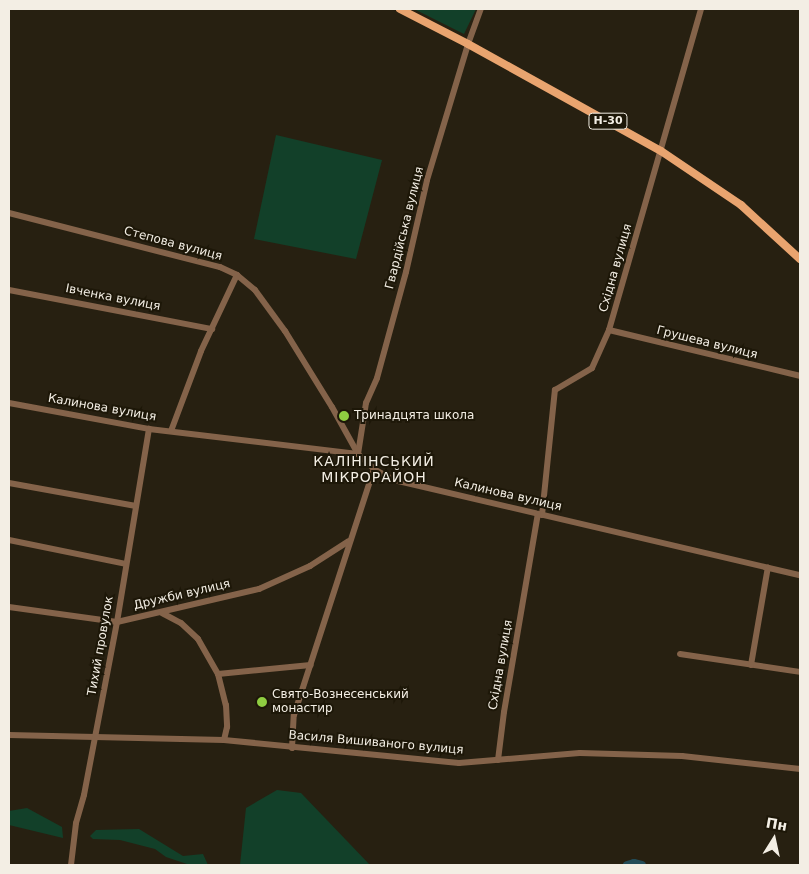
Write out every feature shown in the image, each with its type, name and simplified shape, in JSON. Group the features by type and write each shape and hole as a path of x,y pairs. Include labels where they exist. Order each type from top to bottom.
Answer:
{"main road":[{"name":"Н-30","path":"400,9 468,44 661,151 741,205 800,258"}],"street":[{"name":"Гвардійська вулиця","path":"358,454 366,402 377,378 406,272 427,180 468,44 481,9"},
{"name":"Східна вулиця","path":"498,760 504,712 540,515 555,390 592,368 609,330 700,9"},
{"name":"Степова вулиця","path":"9,213 220,267 237,274 255,290 279,323 332,407 358,454"},
{"path":"171,431 201,351 237,274"},
{"name":"Івченка вулиця","path":"9,290 212,329"},
{"name":"Грушева вулиця","path":"609,330 800,376"},
{"name":"Калинова вулиця","path":"9,403 149,429 358,454 374,469 394,480 800,575"},
{"name":"Тихий провулок","path":"71,865 76,823 96,736 117,622 149,429"},
{"path":"292,748 294,715 349,541 374,469"},
{"path":"9,483 136,506"},
{"path":"9,540 126,564"},
{"name":"Дружби вулиця","path":"9,608 117,622 260,589 310,566 349,541"},
{"path":"751,665 768,567"},
{"path":"162,613 181,623 198,639 218,674 226,706 227,727 224,740"},
{"path":"680,654 800,672"},
{"path":"218,674 311,665"},
{"name":"Василя Вишиваного вулиця","path":"9,735 224,740 459,763 589,753 682,756 800,769"}],"green space":[{"path":"414,9 476,9 464,34"},
{"path":"276,135 382,160 356,259 254,239"},
{"path":"277,790 301,793 370,865 240,865 246,808"},
{"path":"27,808 62,827 63,838 9,825 9,811"},
{"path":"139,829 183,856 203,854 208,865 190,865 166,857 155,849 120,840 93,839 90,836 96,830"}],"waterway":[{"path":"627,865 634,863 642,865"}],"place":[{"name":"Тринадцята школа","path":"344,416"},
{"name":"Cвято-Вознесенський монастир","path":"262,702"}],"district":[{"name":"КАЛІНІНСЬКИЙ МІКРОРАЙОН","path":"374,470"}]}
